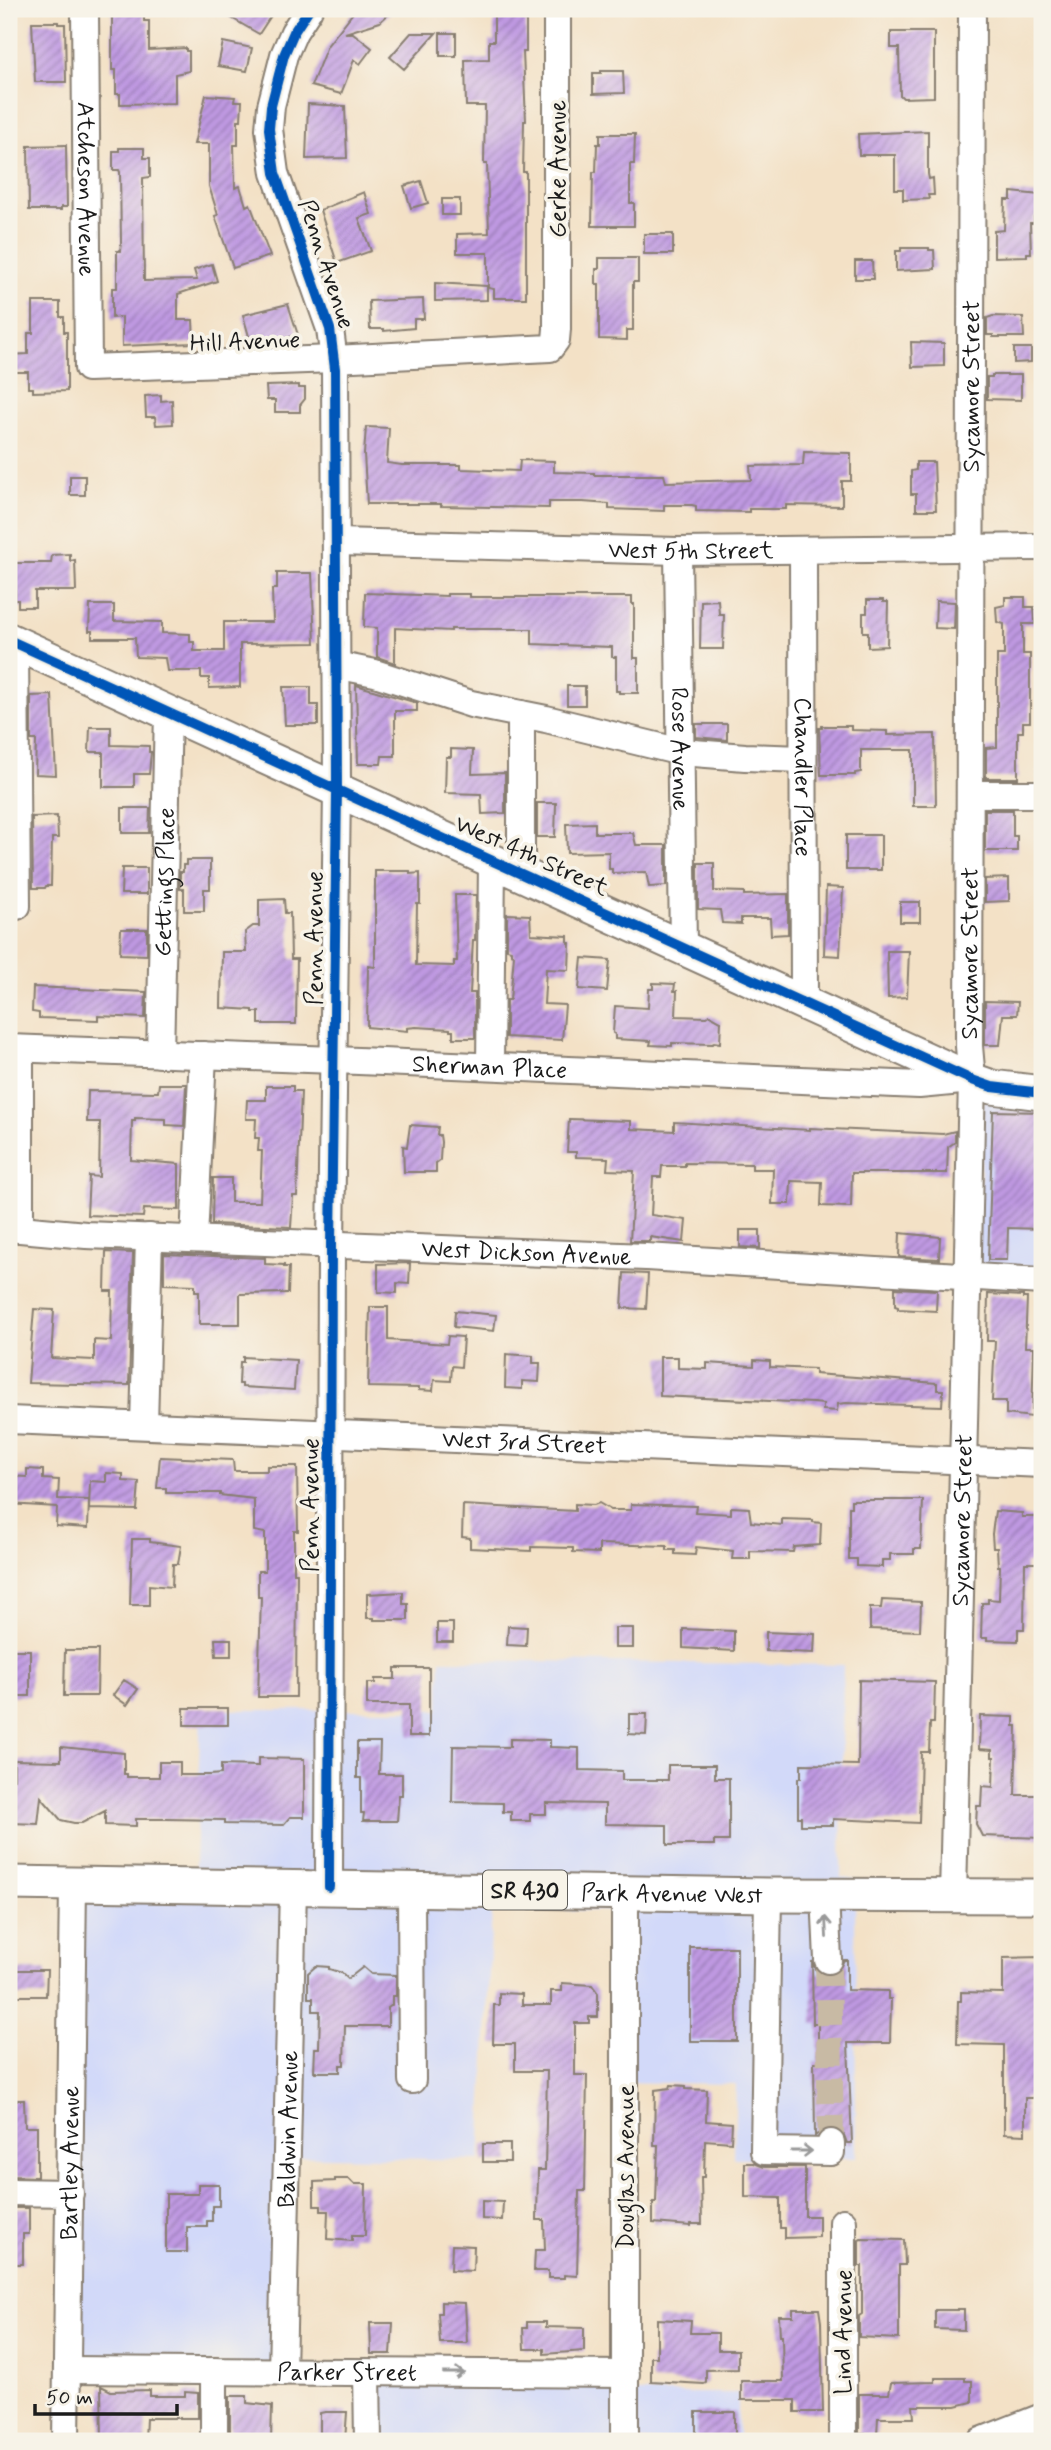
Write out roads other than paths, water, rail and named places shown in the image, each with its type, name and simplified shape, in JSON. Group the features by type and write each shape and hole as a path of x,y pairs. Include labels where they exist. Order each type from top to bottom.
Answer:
{"main road":[{"name":"West 4th Street","path":"12,642 972,1080 992,1087 1042,1093"},
{"name":"Park Avenue West","path":"9,1883 768,1895 1042,1896"}],"street":[{"name":"Atcheson Avenue","path":"85,9 88,368"},
{"name":"Penn Avenue","path":"309,9 294,32 284,55 276,80 269,129 275,173 330,328 334,359 337,789 331,1245 329,1887"},
{"name":"Gerke Avenue","path":"557,9 557,329"},
{"name":"Sycamore Street","path":"953,1896 972,1080 969,1046 972,9"},
{"name":"Hill Avenue","path":"88,368 550,348 556,340 557,329"},
{"name":"West 5th Street","path":"337,542 678,551 1042,547"},
{"name":"Rose Avenue","path":"678,551 683,947"},
{"name":"Chandler Place","path":"803,551 804,1003"},
{"path":"12,642 12,842 16,906"},
{"path":"337,666 375,673 471,704 681,752 803,759"},
{"name":"Gettings Place","path":"160,1054 168,712"},
{"path":"491,1066 521,714"},
{"path":"970,794 1042,794"},
{"path":"14,1048 14,1229"},
{"name":"Sherman Place","path":"14,1048 335,1059 919,1085 972,1080"},
{"path":"194,1239 203,1055"},
{"name":"West Dickson Avenue","path":"14,1229 646,1257 1042,1280"},
{"path":"145,1425 149,1237"},
{"name":"West 3rd Street","path":"9,1419 1042,1464"},
{"name":"Bartley Avenue","path":"66,2441 73,1884"},
{"name":"Baldwin Avenue","path":"282,2372 293,1886"},
{"path":"411,1889 412,2080"},
{"name":"Douglas Avenue","path":"625,1892 625,2441"},
{"path":"825,1894 828,1960"},
{"path":"768,1895 764,2151 831,2152 831,2143"},
{"path":"9,2192 69,2193"},
{"name":"Lind Avenue","path":"843,2222 843,2441"},
{"name":"Parker Street","path":"67,2370 626,2374"},
{"path":"214,2371 214,2441"},
{"path":"367,2372 368,2441"},
{"path":"981,2441 1042,2417"}],"tunnel":[{"path":"828,1960 831,2143"}]}
